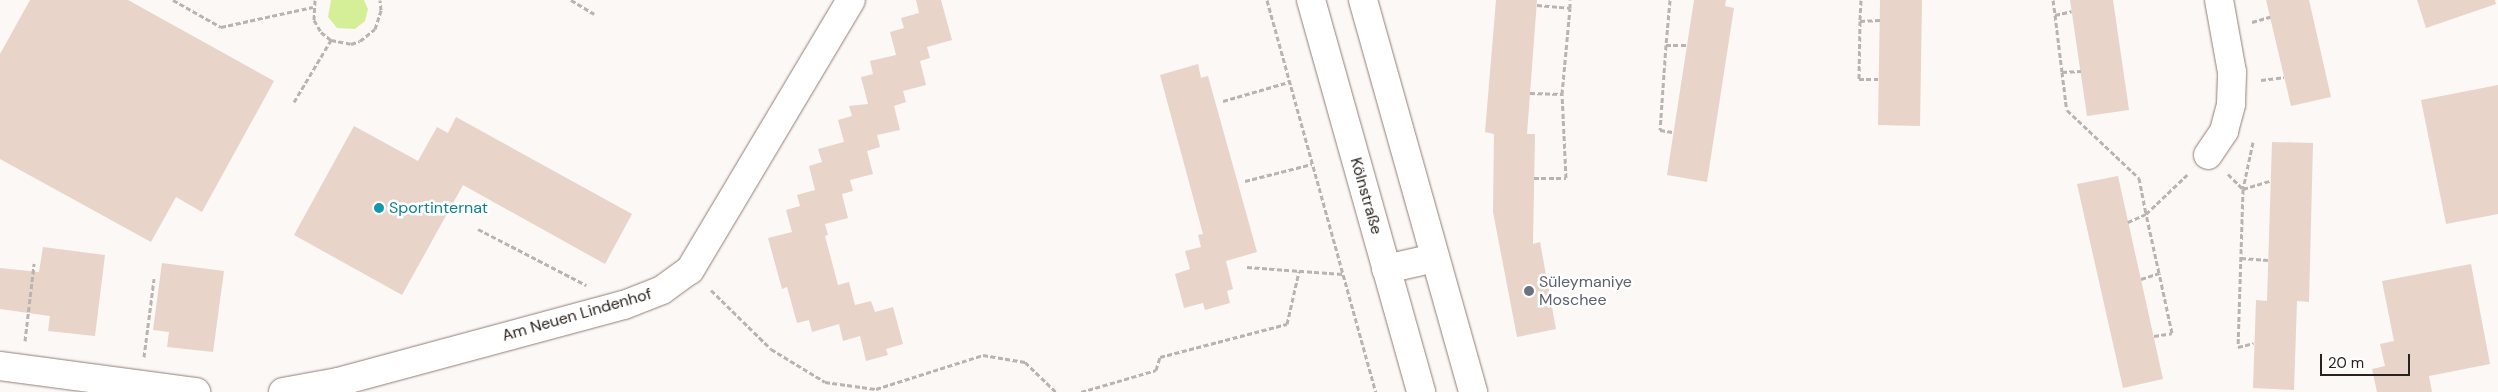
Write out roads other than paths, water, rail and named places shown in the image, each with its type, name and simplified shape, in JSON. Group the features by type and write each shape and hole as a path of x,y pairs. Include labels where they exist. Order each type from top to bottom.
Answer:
{"street":[{"name":"Am Neuen Lindenhof","path":"283,392 338,387 624,304 662,290 690,270 722,221 851,0"},
{"name":"Kölnstraße","path":"1311,0 1421,392"},
{"path":"1363,0 1473,392"},
{"path":"2208,155 2224,131 2230,104 2232,72 2219,0"},
{"path":"1386,268 1435,258"},
{"path":"11,368 196,392"}],"place":[{"name":"Sportinternat","path":"379,208"},
{"name":"Süleymaniye Moschee","path":"1529,291"}]}
